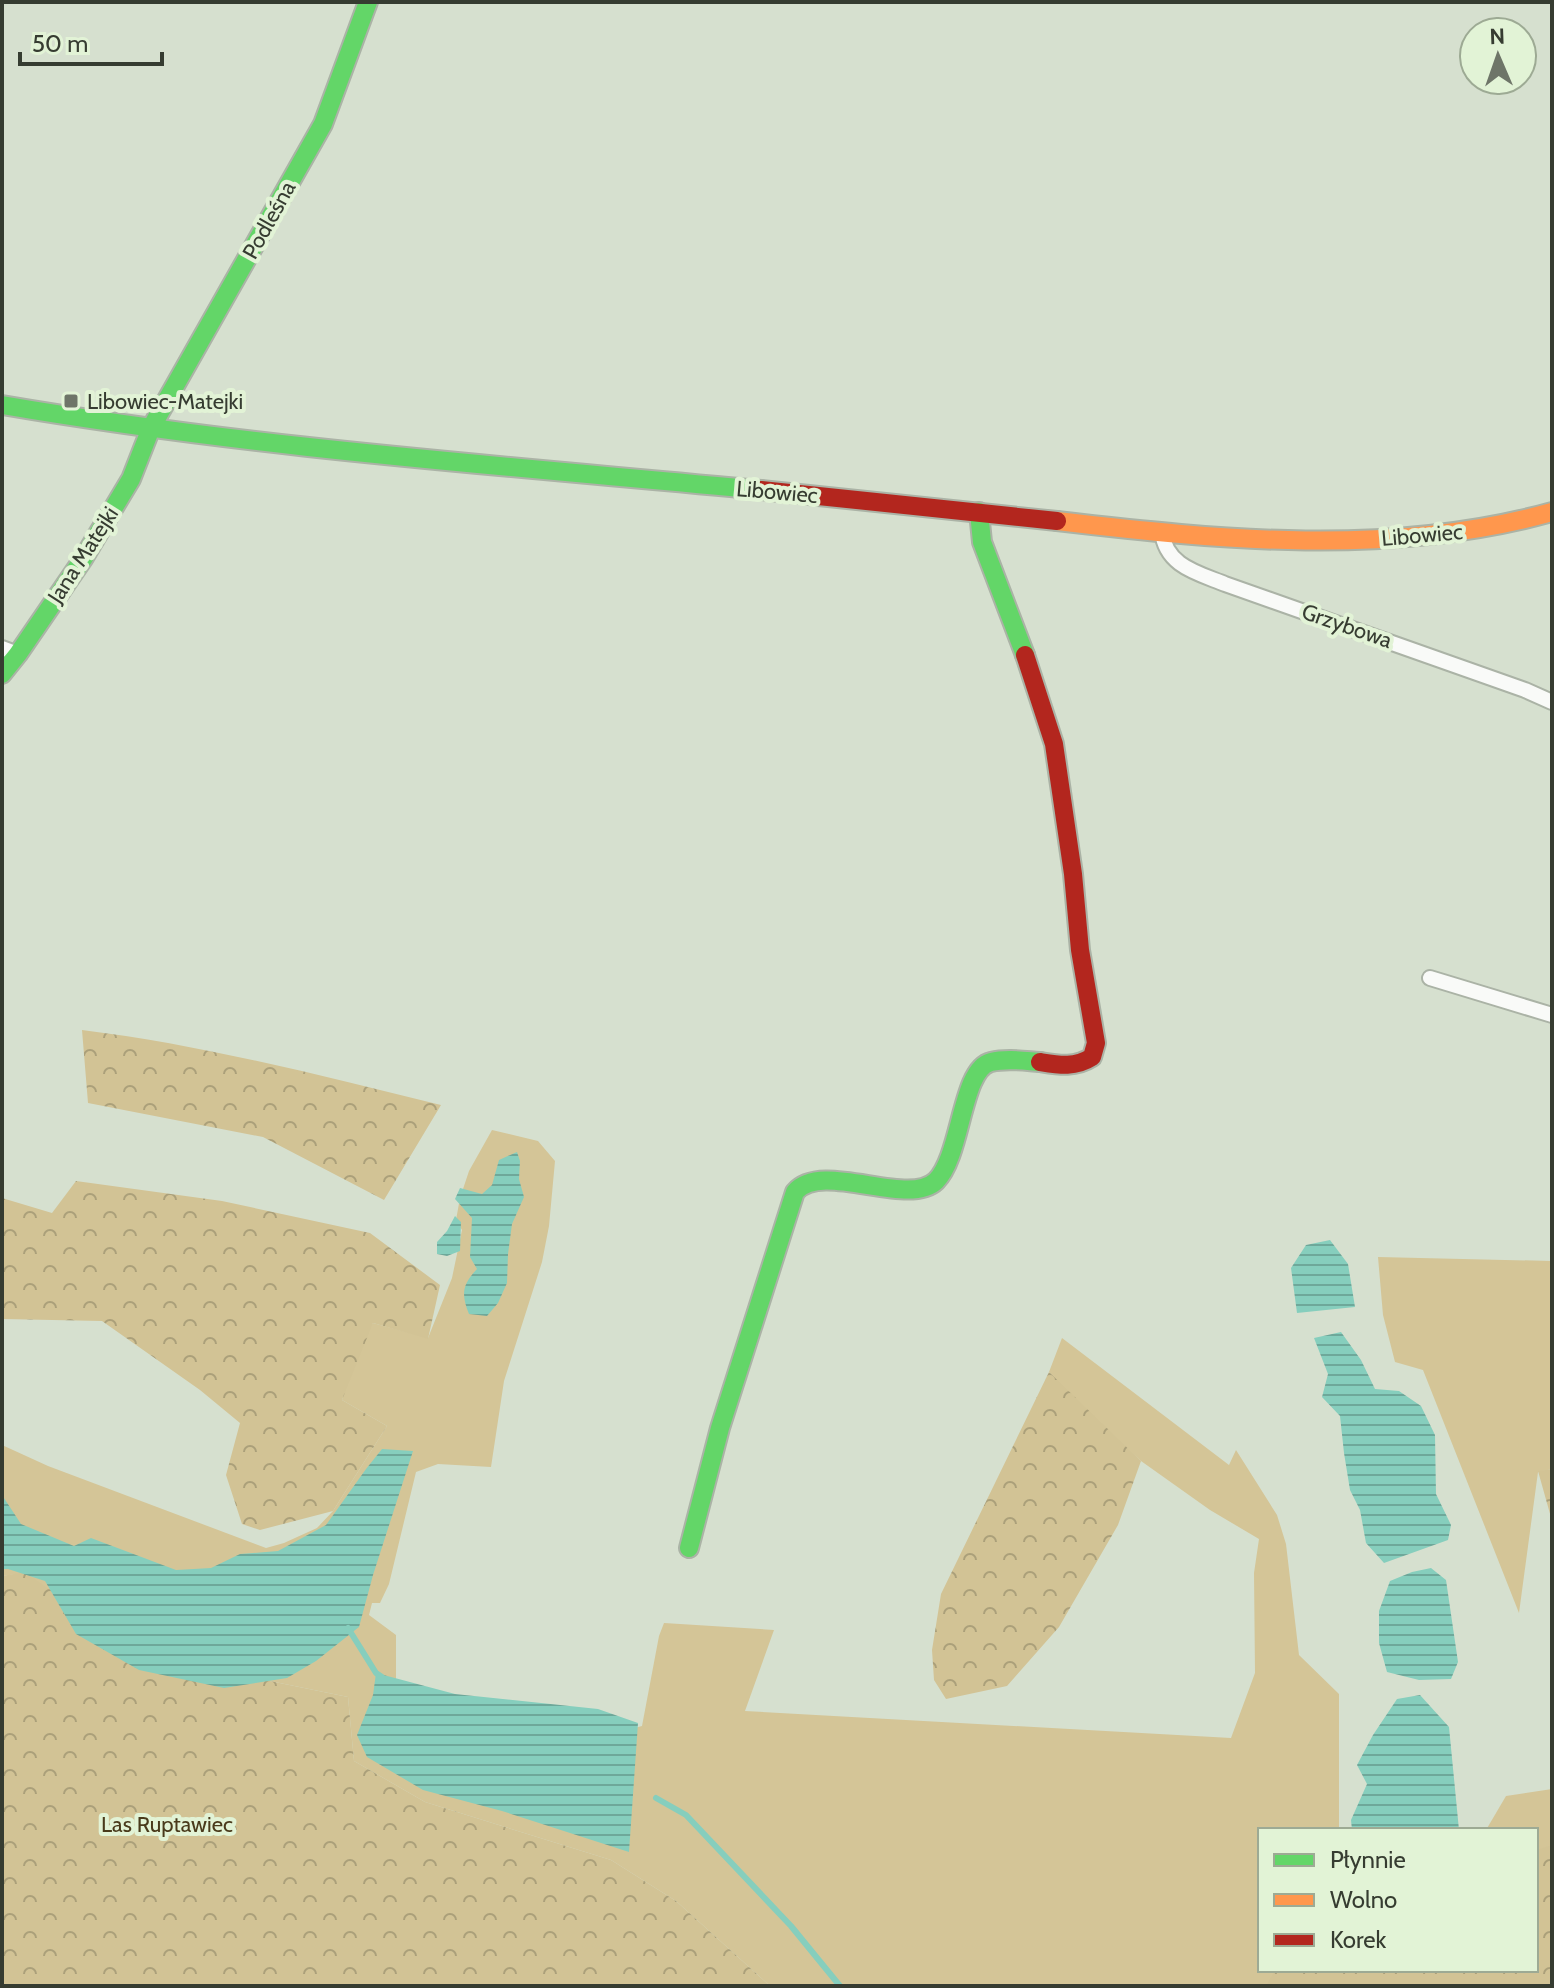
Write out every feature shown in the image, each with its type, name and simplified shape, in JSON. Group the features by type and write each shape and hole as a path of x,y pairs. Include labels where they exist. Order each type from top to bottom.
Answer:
{"street":[{"name":"Podleśna","path":"151,428 323,124 368,2"},
{"name":"Libowiec","path":"2,405 73,418 268,443 1259,539 1345,541 1441,536 1518,523 1552,512"},
{"name":"Jana Matejki","path":"2,674 10,651 83,559 131,479 151,428"},
{"path":"689,1548 720,1428 795,1192 801,1185 817,1180 917,1190 931,1186 946,1167 972,1080 979,1068 989,1062 1011,1060 1072,1065 1088,1061 1095,1051 1096,1034 1080,950 1073,874 1054,744 1035,681 982,542 979,512"},
{"name":"Grzybowa","path":"1162,531 1162,540 1178,565 1552,702"},
{"path":"1430,978 1552,1015"}],"shaded area":[{"path":"492,1130 538,1141 555,1161 549,1226 542,1262 504,1381 491,1467 438,1464 416,1472 389,1584 380,1603 372,1603 369,1615 396,1635 396,1683 620,1732 642,1726 664,1623 774,1630 745,1711 1231,1738 1255,1673 1254,1573 1259,1539 1210,1510 1141,1461 1075,1401 1049,1372 1062,1338 1229,1465 1236,1450 1277,1515 1286,1544 1299,1655 1339,1694 1339,1828 1258,1828 1258,1972 1278,1972 1271,1986 770,1986 676,1901 611,1860 425,1802 354,1761 348,1697 143,1655 25,1573 2,1576 2,1445 48,1466 266,1548 317,1528 333,1511 387,1426 342,1400 358,1345 373,1323 428,1338 452,1278 462,1230 456,1220 469,1171"},
{"path":"1378,1257 1552,1261 1552,1469 1538,1472 1519,1613 1423,1370 1395,1362 1383,1315"},
{"path":"1552,1789 1552,1967 1538,1965 1538,1828 1487,1828 1506,1796"}],"green space":[{"path":"82,1030 218,1053 441,1105 384,1200 263,1137 88,1103"},
{"path":"76,1181 222,1201 370,1233 440,1285 428,1339 373,1323 342,1400 387,1426 333,1511 260,1530 242,1524 226,1475 240,1423 200,1390 102,1321 2,1319 2,1198 52,1213"},
{"path":"1049,1372 1141,1461 1118,1525 1059,1627 1007,1686 946,1699 934,1680 932,1650 941,1594"},
{"path":"1552,1469 1552,1521 1538,1471"},
{"name":"Las Ruptawiec","path":"25,1572 143,1655 348,1697 354,1761 425,1802 611,1860 676,1901 770,1986 2,1986 2,1576"},
{"path":"1552,1845 1552,1986 1266,1986 1274,1972 1538,1972 1538,1849"}],"water":[{"path":"517,1152 524,1197 512,1224 507,1283 498,1303 487,1316 469,1314 464,1290 477,1269 470,1257 472,1218 455,1199 460,1188 482,1194 492,1185 499,1160"},
{"path":"455,1216 461,1222 460,1251 447,1256 437,1254 437,1242"},
{"path":"1330,1240 1348,1264 1355,1307 1297,1313 1291,1268 1306,1245"},
{"path":"1341,1332 1361,1360 1375,1389 1399,1391 1421,1406 1435,1435 1436,1494 1451,1525 1448,1540 1384,1563 1366,1543 1360,1510 1350,1490 1340,1416 1322,1397 1328,1374 1314,1338"},
{"path":"382,1449 413,1451 359,1627 316,1661 287,1678 224,1688 139,1670 76,1634 45,1581 2,1569 2,1495 21,1524 74,1546 91,1538 176,1570 211,1568 240,1554 278,1551 326,1525"},
{"path":"1431,1568 1446,1580 1458,1662 1451,1679 1419,1680 1387,1672 1379,1643 1379,1611 1390,1581"},
{"path":"376,1673 455,1694 598,1709 638,1723 629,1852 502,1811 423,1790 367,1757 357,1735 373,1695"},
{"path":"1420,1695 1449,1727 1459,1828 1352,1828 1351,1820 1367,1784 1357,1765 1397,1699"}],"waterway":[{"path":"348,1628 376,1673 382,1677"},
{"path":"656,1798 686,1815 791,1926 840,1986"}],"traffic: fast":[{"path":"2,674 83,559 131,479 151,428 323,124 368,2"},
{"path":"2,405 286,444 761,490"},
{"path":"979,512 982,542 1025,655"},
{"path":"689,1548 720,1428 795,1192 808,1183 824,1181 906,1190 923,1188 936,1181 945,1169 967,1096 981,1068 997,1061 1040,1062"}],"traffic: slow":[{"path":"1057,521 1243,538 1368,540 1491,526 1552,512"}],"traffic: jam":[{"path":"761,490 1057,521"},
{"path":"1025,655 1054,744 1073,874 1080,950 1096,1043 1092,1057 1079,1063 1060,1065 1040,1062"}],"place":[{"name":"Libowiec-Matejki","path":"71,401"}]}
